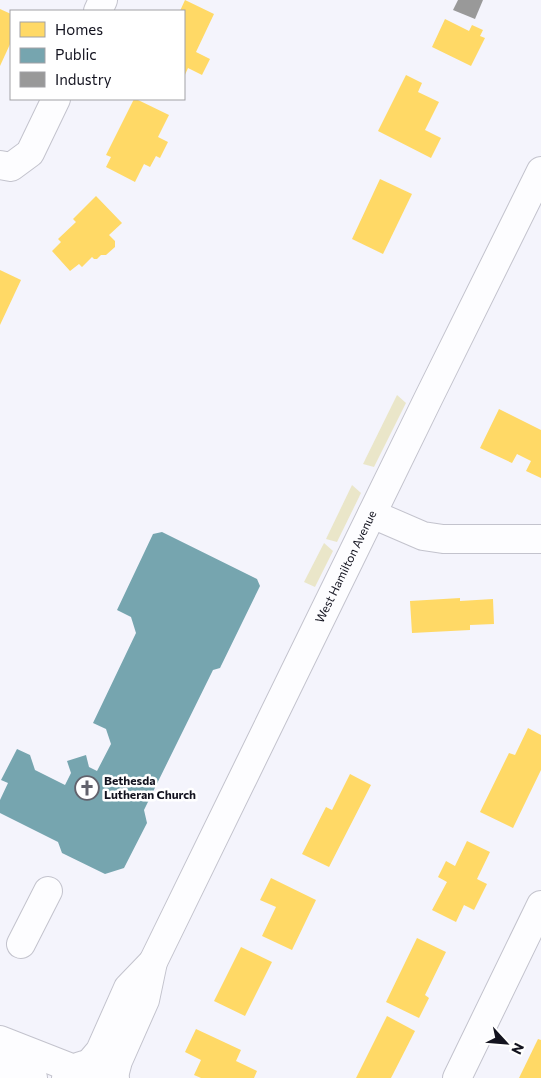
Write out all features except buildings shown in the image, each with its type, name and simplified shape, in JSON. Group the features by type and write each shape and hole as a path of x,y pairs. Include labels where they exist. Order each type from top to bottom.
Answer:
{"street":[{"path":"0,164 11,167 30,153 56,100"},
{"name":"West Hamilton Avenue","path":"115,1077 118,1061 145,1000 153,962 541,171"},
{"path":"372,514 422,536 443,539 541,539"},
{"path":"21,944 48,891"},
{"path":"456,1078 541,905"},
{"name":"West Hamilton Avenue","path":"76,1070 100,1051 128,988 153,962"},
{"path":"0,1040 76,1070 98,1066 107,1070 115,1077"},
{"path":"0,1063 33,1078"}],"shaded area":[{"path":"397,395 406,403 374,467 363,464"},
{"path":"352,485 361,493 337,542 326,539"},
{"path":"324,543 333,551 315,587 304,582"}],"place":[{"name":"Bethesda Lutheran Church","path":"87,788"}]}
